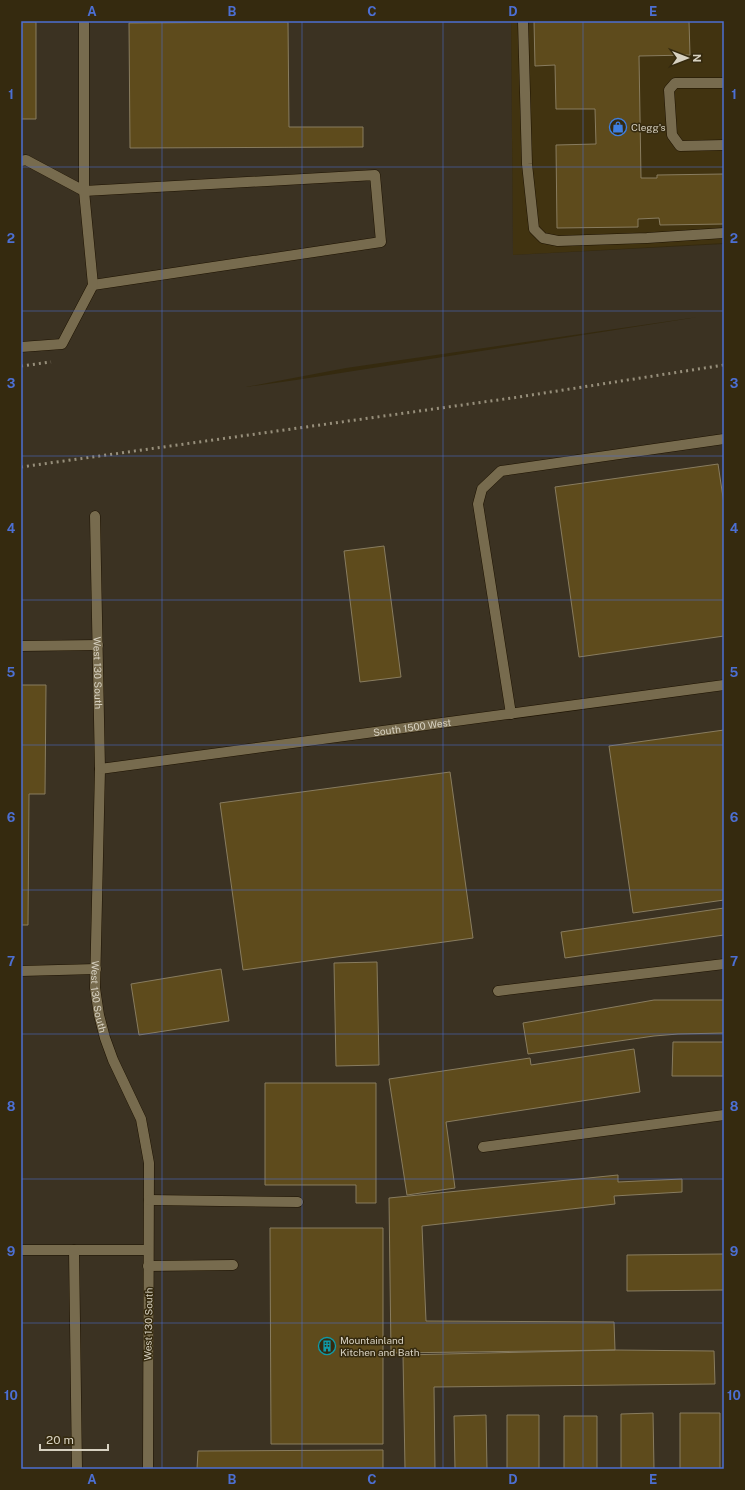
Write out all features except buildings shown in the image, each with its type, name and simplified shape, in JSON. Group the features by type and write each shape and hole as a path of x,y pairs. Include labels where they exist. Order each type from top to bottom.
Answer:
{"street":[{"path":"21,347 62,344 93,285 84,191 84,21"},
{"path":"523,21 527,164 534,230 543,238 558,241 647,238 724,233"},
{"path":"724,83 675,84 669,90 672,135 680,146 724,145"},
{"path":"21,160 26,160 84,191 375,174 381,242 93,285"},
{"path":"511,714 478,504 482,489 501,471 724,439"},
{"name":"West 130 South","path":"95,516 100,769 95,988 99,1015 105,1038 113,1060 141,1119 149,1163 148,1469"},
{"path":"21,646 98,645"},
{"name":"South 1500 West","path":"100,769 724,685"},
{"path":"498,991 724,964"},
{"path":"21,970 96,970"},
{"path":"482,1147 724,1116"},
{"path":"149,1200 298,1202"},
{"path":"21,1250 148,1250"},
{"path":"74,1250 77,1469"},
{"path":"148,1266 233,1265"}],"shaded area":[{"path":"21,21 511,21 513,255 724,244 724,1469 21,1469","holes":["698,317 246,387 346,368"]},
{"path":"511,21 724,21 724,243 513,255"}],"railway":[{"path":"21,366 51,362"},
{"path":"21,467 512,398 724,365"}],"place":[{"name":"Clegg's","path":"618,127"},
{"name":"Mountainland Kitchen and Bath","path":"327,1346"}]}
